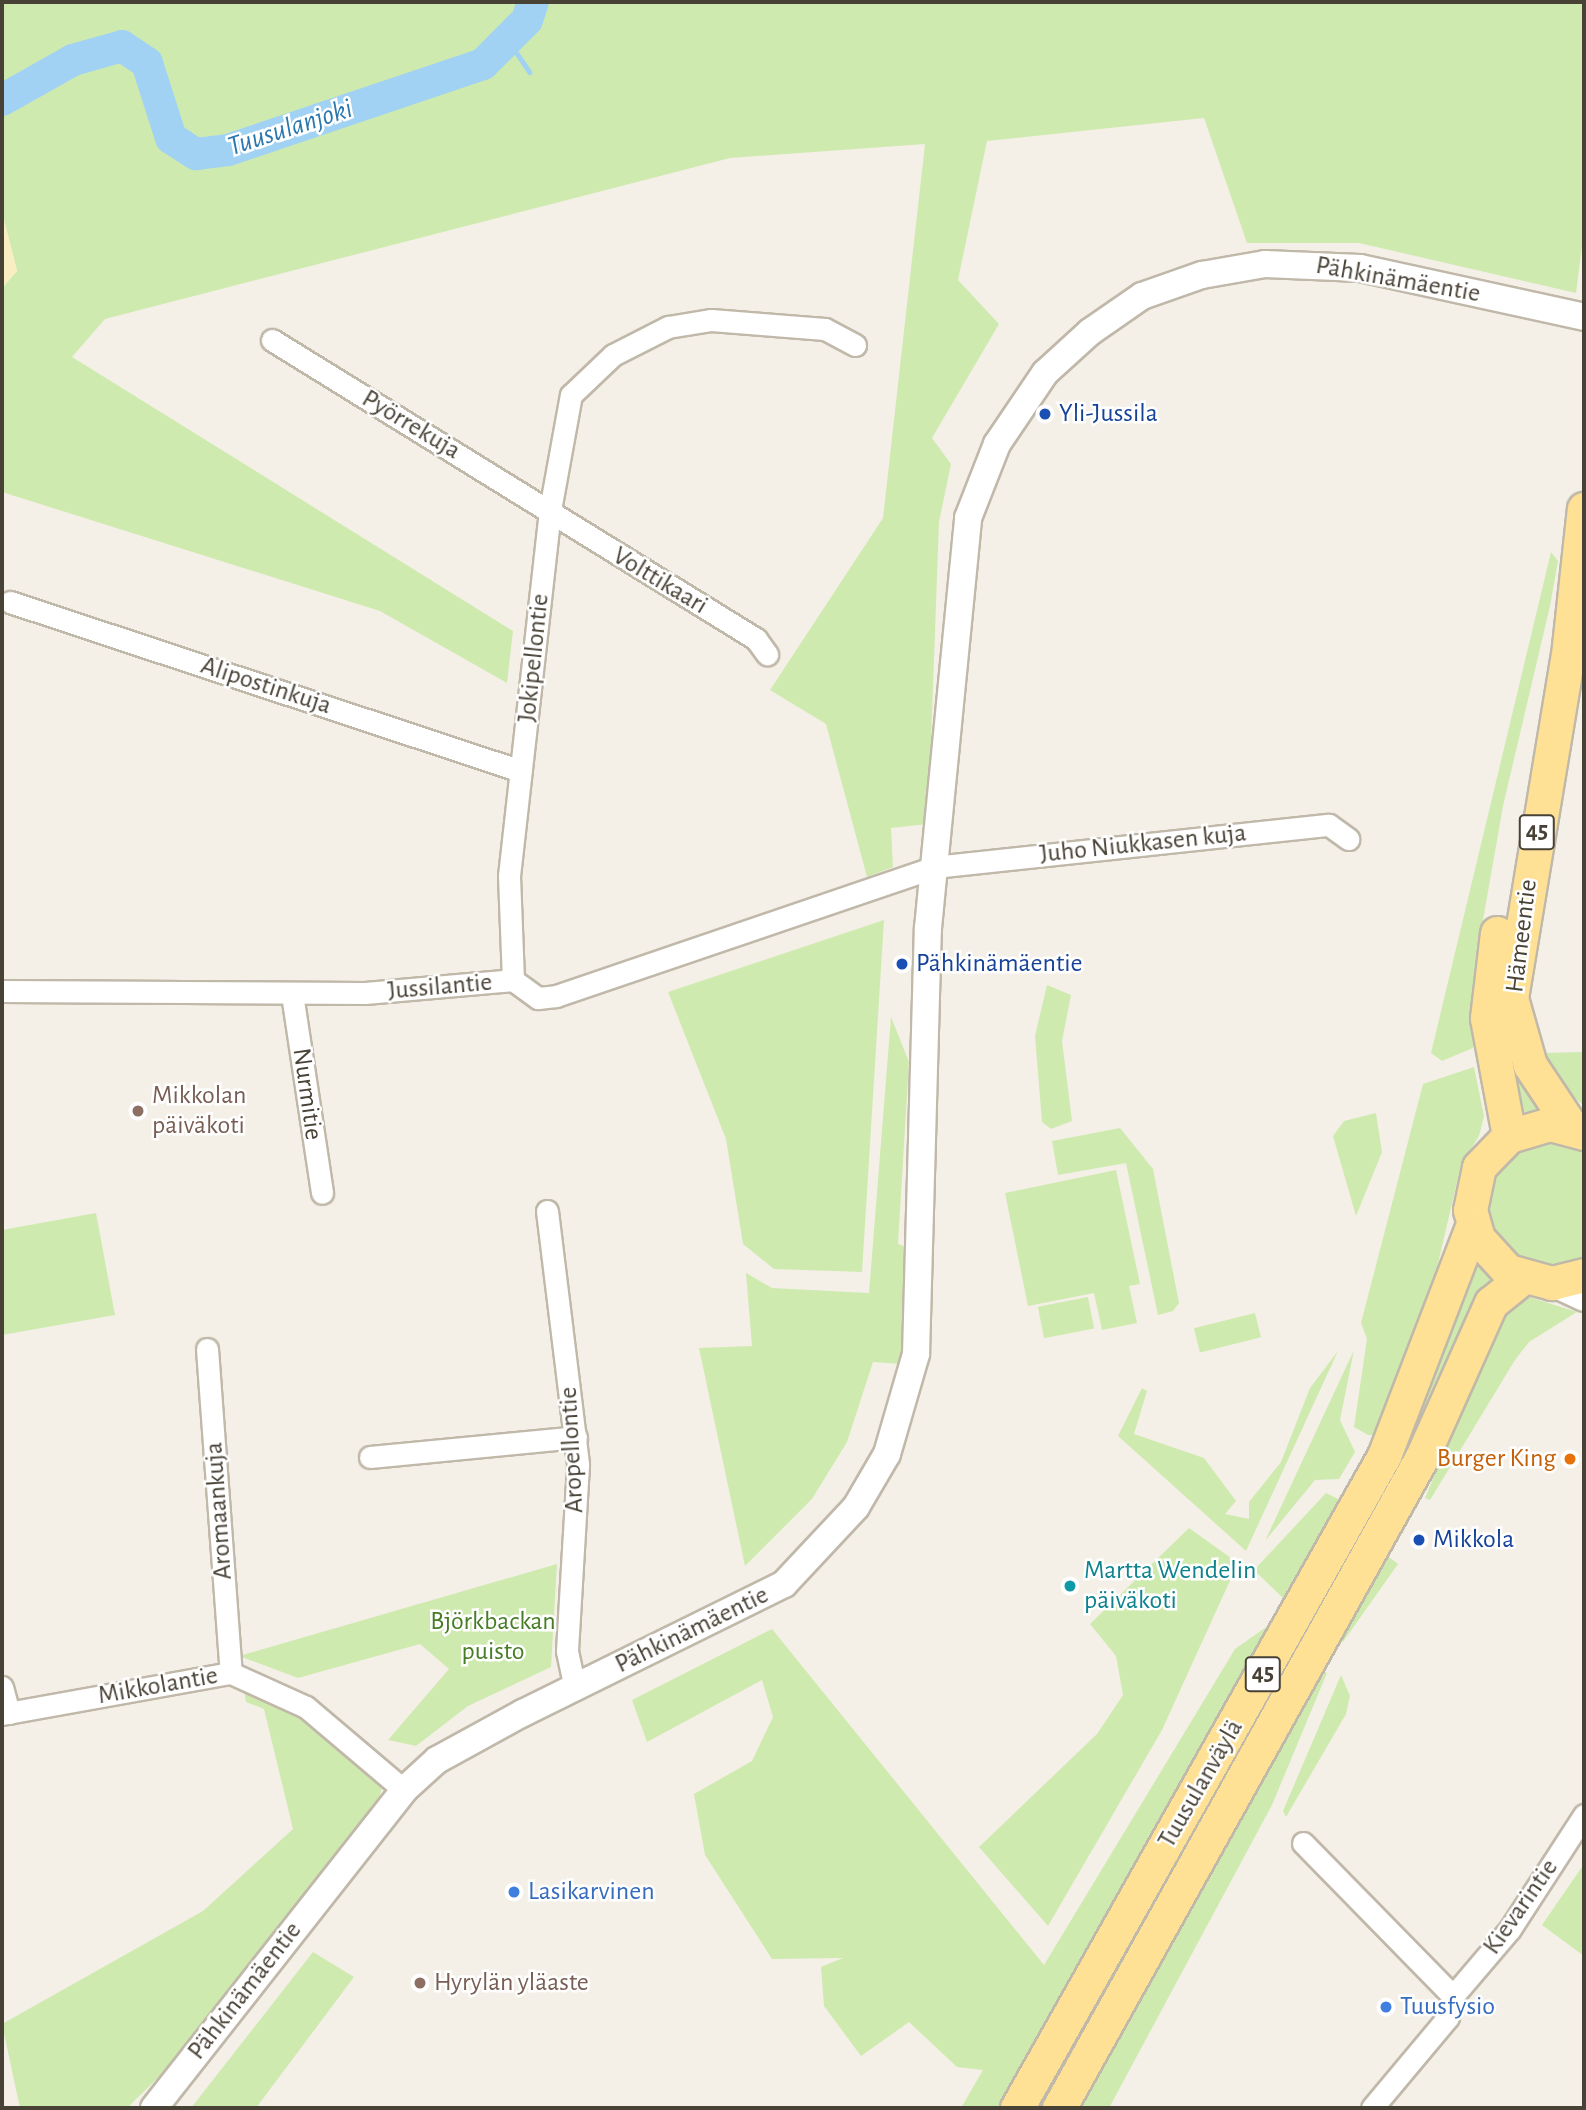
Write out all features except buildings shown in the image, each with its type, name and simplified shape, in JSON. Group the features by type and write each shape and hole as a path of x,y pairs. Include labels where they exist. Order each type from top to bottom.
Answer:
{"main road":[{"name":"Hämeentie","path":"1578,1130 1530,1065 1511,998 1569,646 1583,516"},
{"name":"Hämeentie","path":"1509,1136 1487,1018 1488,984 1547,656 1583,516"},
{"path":"1509,1136 1536,1126 1578,1130"},
{"name":"45","path":"1473,1224 1476,1174 1509,1136"},
{"path":"1473,1224 1497,1262 1537,1280"},
{"name":"Tuusulanväylä","path":"1017,2108 1384,1456 1473,1224"},
{"name":"45","path":"1537,1280 1584,1275"},
{"name":"Tuusulanväylä","path":"1059,2108 1422,1458 1491,1303 1537,1280"}],"street":[{"name":"Pähkinämäentie","path":"154,2108 404,1790 437,1760 784,1584 856,1507 887,1454 916,1354 923,1017 934,867 968,518 997,444 1018,408 1090,332 1142,296 1202,275 1265,264 1360,268 1584,317"},
{"name":"Jokipellontie","path":"513,980 509,876 550,510 571,395 613,355 668,327 711,320 825,329 855,345"},
{"name":"Pyörrekuja","path":"272,340 550,510"},
{"name":"Volttikaari","path":"550,510 756,639 767,654"},
{"name":"Alipostinkuja","path":"10,602 521,771"},
{"name":"Juho Niukkasen kuja","path":"934,867 1329,825 1348,839"},
{"name":"Jussilantie","path":"2,991 292,994 513,980 538,998 556,996 934,867"},
{"name":"Nurmitie","path":"292,994 322,1193"},
{"name":"Aropellontie","path":"547,1211 576,1437 573,1624 567,1651 575,1688"},
{"path":"1537,1280 1584,1298"},
{"name":"Aromaankuja","path":"207,1349 231,1673"},
{"path":"370,1457 576,1437"},
{"name":"Mikkolantie","path":"5,1713 231,1673 306,1707 404,1790"},
{"path":"2,1686 5,1713"},
{"name":"Kievarintie","path":"1372,2108 1448,2017 1453,1996 1510,1929 1584,1815"},
{"path":"1303,1843 1453,1996"}],"green space":[{"path":"2,2 1584,2 1584,231 1576,293 1359,243 1247,243 1204,118 987,141 958,280 999,324 932,438 951,464 939,522 928,824 891,828 893,867 867,877 826,724 770,690 883,518 925,144 730,158 105,319 72,357 513,631 507,683 380,611 2,492 2,288 17,271 2,212"},
{"path":"1551,552 1558,561 1550,606 1503,806 1476,960 1473,1048 1442,1061 1431,1053"},
{"path":"884,920 862,1272 774,1269 743,1244 726,1139 668,992"},
{"path":"1047,985 1071,995 1062,1041 1072,1121 1051,1129 1042,1122 1035,1036"},
{"path":"891,1017 909,1062 898,1244 907,1247 901,1364 873,1362 847,1442 812,1499 745,1566 699,1348 752,1346 746,1273 772,1288 869,1293"},
{"path":"1584,1052 1584,1106 1555,1080 1543,1053"},
{"path":"1518,1058 1548,1107 1517,1114 1504,1060"},
{"path":"1474,1067 1484,1116 1479,1136 1461,1165 1429,1302 1375,1435 1368,1435 1354,1427 1367,1339 1361,1323 1423,1084"},
{"path":"1376,1113 1382,1152 1356,1216 1333,1136 1344,1121"},
{"path":"1120,1128 1153,1169 1179,1303 1173,1311 1158,1315 1126,1163 1058,1175 1052,1141"},
{"path":"1539,1136 1584,1146 1584,1260 1543,1270 1508,1255 1487,1226 1485,1183 1496,1162"},
{"path":"1116,1170 1140,1284 1129,1286 1137,1323 1102,1330 1094,1293 1028,1306 1005,1193"},
{"path":"96,1213 115,1315 2,1335 2,1230"},
{"path":"1473,1257 1490,1280 1434,1407 1315,1627 1306,1621"},
{"path":"1088,1297 1094,1328 1044,1338 1038,1307"},
{"path":"1529,1297 1577,1312 1529,1342 1515,1360 1430,1500 1425,1498 1498,1322"},
{"path":"1255,1313 1261,1337 1200,1352 1194,1328"},
{"path":"1354,1350 1340,1420 1355,1452 1339,1479 1315,1480 1265,1541"},
{"path":"1338,1351 1246,1551 1118,1436 1142,1388 1147,1391 1134,1434 1204,1458 1236,1501 1225,1514 1249,1519 1249,1502 1281,1462 1310,1388"},
{"path":"1326,1493 1340,1500 1283,1598 1254,1570"},
{"path":"1189,1528 1238,1563 1162,1730 1048,1926 979,1847 1097,1734 1123,1695 1116,1656 1090,1624"},
{"path":"1389,1557 1398,1564 1343,1642 1339,1637"},
{"name":"Björkbackan puisto","path":"557,1564 551,1667 468,1706 416,1746 388,1740 449,1669 420,1644 298,1678 239,1656"},
{"path":"1272,1623 1001,2108 961,2108 983,2070 957,2067 909,2022 861,2056 824,2006 821,1967 843,1958 772,1959 705,1855 694,1794 752,1761 773,1717 762,1680 647,1742 632,1700 772,1629 1044,1965 1235,1649"},
{"path":"1296,1638 1304,1643 1043,2108 1030,2108"},
{"path":"1321,1670 1327,1673 1272,1805 1109,2108 1077,2108"},
{"path":"1341,1675 1350,1696 1346,1714 1286,1817 1283,1811"},
{"path":"243,1684 301,1714 384,1781 378,1802 175,2061 127,2108 20,2108 2,2024 203,1911 293,1829 264,1709 246,1702"},
{"path":"1584,1864 1584,1956 1542,1925"},
{"path":"313,1952 354,1977 256,2108 191,2108"}],"sand":[{"path":"2,212 17,271 2,288"}],"waterway":[{"name":"Tuusulanjoki","path":"2,100 73,60 122,46 147,63 171,138 196,154 228,150 483,64 527,20 533,2"},
{"path":"507,39 529,72"}],"place":[{"name":"Yli-Jussila","path":"1045,414"},
{"name":"Pähkinämäentie","path":"902,964"},
{"name":"Mikkolan päiväkoti","path":"138,1111"},
{"name":"Burger King","path":"1570,1459"},
{"name":"Mikkola","path":"1419,1540"},
{"name":"Martta Wendelin päiväkoti","path":"1070,1586"},
{"name":"Lasikarvinen","path":"514,1892"},
{"name":"Hyrylän yläaste","path":"420,1983"},
{"name":"Tuusfysio","path":"1386,2007"}]}
